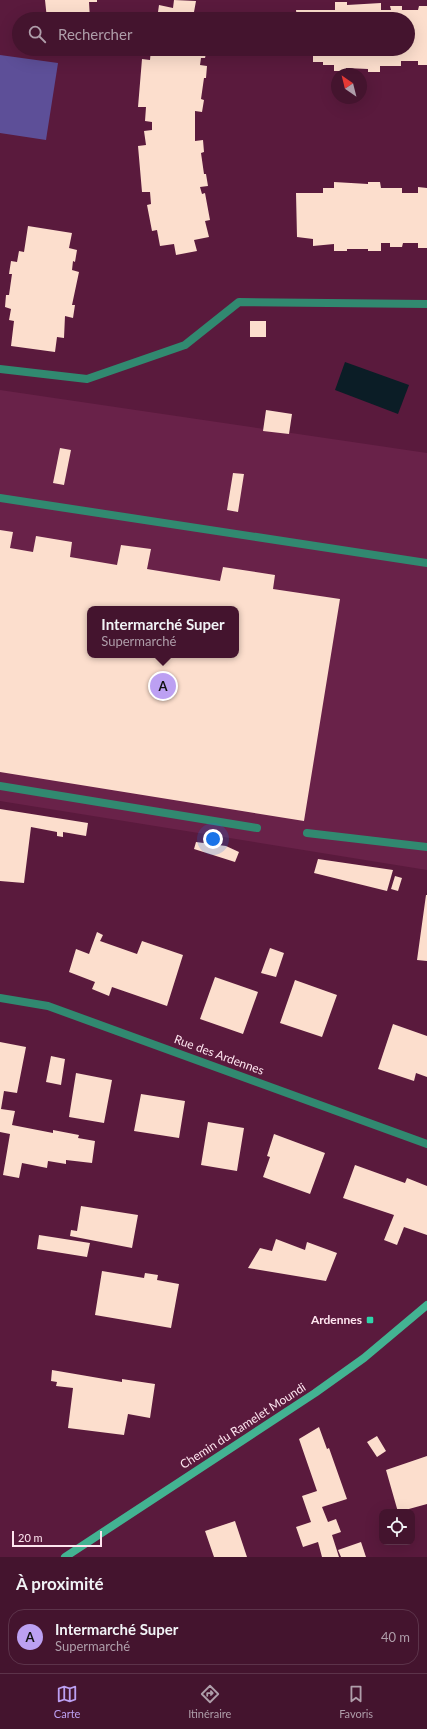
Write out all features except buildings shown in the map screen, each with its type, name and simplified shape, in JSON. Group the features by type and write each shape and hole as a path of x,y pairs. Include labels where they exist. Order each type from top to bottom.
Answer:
{"main road":[{"name":"Chemin du Ramelet Moundi","path":"65,1557 315,1394 364,1358 427,1305"}],"street":[{"path":"0,369 87,379 185,345 239,302 427,304"},
{"path":"0,498 427,563"},
{"path":"0,786 257,828"},
{"path":"308,833 427,847"},
{"name":"Rue des Ardennes","path":"0,998 48,1006 427,1144"}],"shaded area":[{"path":"0,55 58,63 46,140 0,133"},
{"path":"0,390 427,453 427,870 0,801"}],"water":[{"path":"345,362 409,385 398,414 335,390"}],"place":[{"name":"Intermarché Super","path":"163,686"},
{"name":"Ardennes","path":"370,1320"}]}
